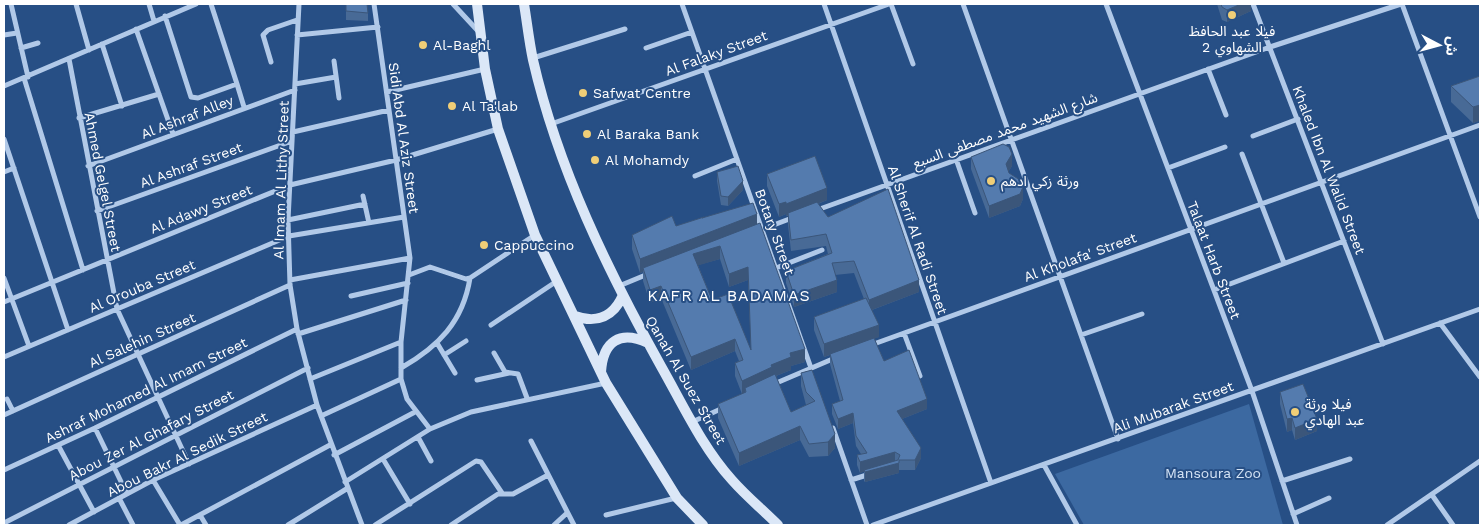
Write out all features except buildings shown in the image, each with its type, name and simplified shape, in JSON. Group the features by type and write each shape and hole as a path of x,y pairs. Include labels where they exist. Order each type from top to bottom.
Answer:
{"main road":[{"path":"477,4 486,70 498,129 535,235 606,383 677,498 703,525"},
{"name":"Qanah Al Suez Street","path":"524,4 533,58 551,124 567,172 591,229 648,343 704,444 732,480 778,525"},
{"path":"575,316 583,319 600,319 615,310 621,290"},
{"path":"601,372 606,349 614,341 625,336 637,338 648,343"}],"street":[{"path":"12,4 26,78 83,270"},
{"path":"76,4 89,50"},
{"path":"149,4 154,21"},
{"path":"4,86 193,4"},
{"path":"211,4 244,107"},
{"name":"Al Imam Al Lithy Street","path":"298,4 288,220 290,283 298,331 317,405 330,445 362,525"},
{"name":"Sidi Abd Al Aziz Street","path":"374,4 410,258 401,342 401,379 406,399 430,429"},
{"path":"453,4 480,34"},
{"name":"Botary Street","path":"682,4 814,375"},
{"name":"Al Sherif Al Radi Street","path":"824,4 991,484"},
{"path":"890,4 913,64"},
{"name":"Al Falaky Street","path":"551,124 890,4"},
{"path":"963,4 1118,438"},
{"name":"Talaat Harb Street","path":"1106,4 1252,391 1297,525"},
{"name":"Khaled Ibn Al Walid Street","path":"1253,4 1383,344"},
{"path":"1401,4 1480,217"},
{"name":"شارع الشهيد محمد مصطفى السبع","path":"806,213 1270,47 1401,4"},
{"path":"165,16 191,97 198,98 237,84"},
{"path":"271,62 262,38 265,32 297,20"},
{"path":"297,35 378,27"},
{"path":"136,29 172,134"},
{"path":"533,58 625,29"},
{"path":"646,48 692,32"},
{"path":"4,35 17,33"},
{"path":"21,48 38,43"},
{"path":"102,44 122,106"},
{"name":"Ahmed Gelgel Street","path":"69,59 106,260 117,309 189,464"},
{"path":"334,61 339,98"},
{"path":"1208,69 1226,115"},
{"path":"387,92 486,70"},
{"name":"Al Ashraf Alley","path":"88,166 295,87 336,77"},
{"path":"79,118 159,94"},
{"path":"293,132 389,110"},
{"path":"1253,136 1298,119"},
{"name":"Al Kholafa' Street","path":"861,348 1480,125"},
{"name":"Al Adawy Street","path":"4,302 290,185 396,160 498,129"},
{"path":"4,139 68,330"},
{"name":"Al Ashraf Street","path":"97,210 292,141"},
{"path":"1168,168 1225,146"},
{"path":"1242,154 1284,263"},
{"path":"695,176 737,159"},
{"path":"956,159 974,212"},
{"path":"4,172 14,168"},
{"path":"363,196 369,222"},
{"path":"288,220 365,204"},
{"path":"744,236 798,216"},
{"name":"Al Orouba Street","path":"4,357 289,236 404,217"},
{"path":"409,275 430,267 466,279 470,278 535,235"},
{"path":"1214,290 1344,241"},
{"path":"776,268 822,250"},
{"name":"Al Salehin Street","path":"4,415 290,283 410,258"},
{"path":"621,290 654,272"},
{"path":"4,278 29,346"},
{"path":"401,368 425,354 447,332 464,303 470,278"},
{"path":"491,325 557,281"},
{"path":"351,296 408,283"},
{"name":"Ashraf Mohamed Al Imam Street","path":"4,470 298,331 406,300"},
{"name":"Ali Mubarak Street","path":"873,525 1480,309"},
{"path":"1081,335 1142,314"},
{"path":"1440,323 1480,377"},
{"path":"904,333 920,376"},
{"path":"444,355 466,341"},
{"path":"310,379 401,342"},
{"path":"437,343 455,372"},
{"path":"494,352 501,369 509,373"},
{"path":"768,386 811,366 844,354"},
{"name":"Abou Zer Al Ghafary Street","path":"4,523 308,368"},
{"path":"477,380 509,373 518,374 527,398"},
{"path":"321,416 401,379"},
{"path":"288,525 430,429 471,412 527,398 606,383"},
{"path":"7,399 13,411"},
{"name":"Abou Bakr Al Sedik Street","path":"69,525 154,480 317,405"},
{"path":"692,422 726,406"},
{"path":"334,455 415,412"},
{"path":"829,419 867,525"},
{"path":"96,428 127,494"},
{"path":"418,437 431,462"},
{"path":"531,441 574,525"},
{"path":"58,445 94,512"},
{"path":"154,480 180,525 330,445"},
{"path":"383,459 410,504"},
{"path":"1282,481 1350,459"},
{"path":"375,525 476,461 481,462 502,493"},
{"path":"1387,525 1480,461"},
{"path":"1044,465 1077,525"},
{"path":"851,480 878,472"},
{"path":"451,525 502,493 513,494 548,475"},
{"path":"1432,495 1453,525"},
{"path":"119,498 133,525"},
{"path":"606,514 677,498"},
{"path":"1293,514 1330,498"},
{"path":"554,525 567,513"},
{"path":"200,515 206,525"}],"green space":[{"name":"Mansoura Zoo","path":"1249,404 1283,525 1084,525 1055,474"}],"place":[{"name":"فيلا عبد الحافظ الشهاوي 2","path":"1232,15"},
{"name":"Al-Baghl","path":"423,45"},
{"name":"Safwat Centre","path":"583,93"},
{"name":"Al Ta'lab","path":"452,106"},
{"name":"Al Baraka Bank","path":"587,134"},
{"name":"Al Mohamdy","path":"595,160"},
{"name":"ورثة زكي ادهم","path":"991,181"},
{"name":"Cappuccino","path":"484,245"},
{"name":"فيلا ورثة عبد الهادي","path":"1295,412"}],"district":[{"name":"KAFR AL BADAMAS","path":"729,295"}]}
